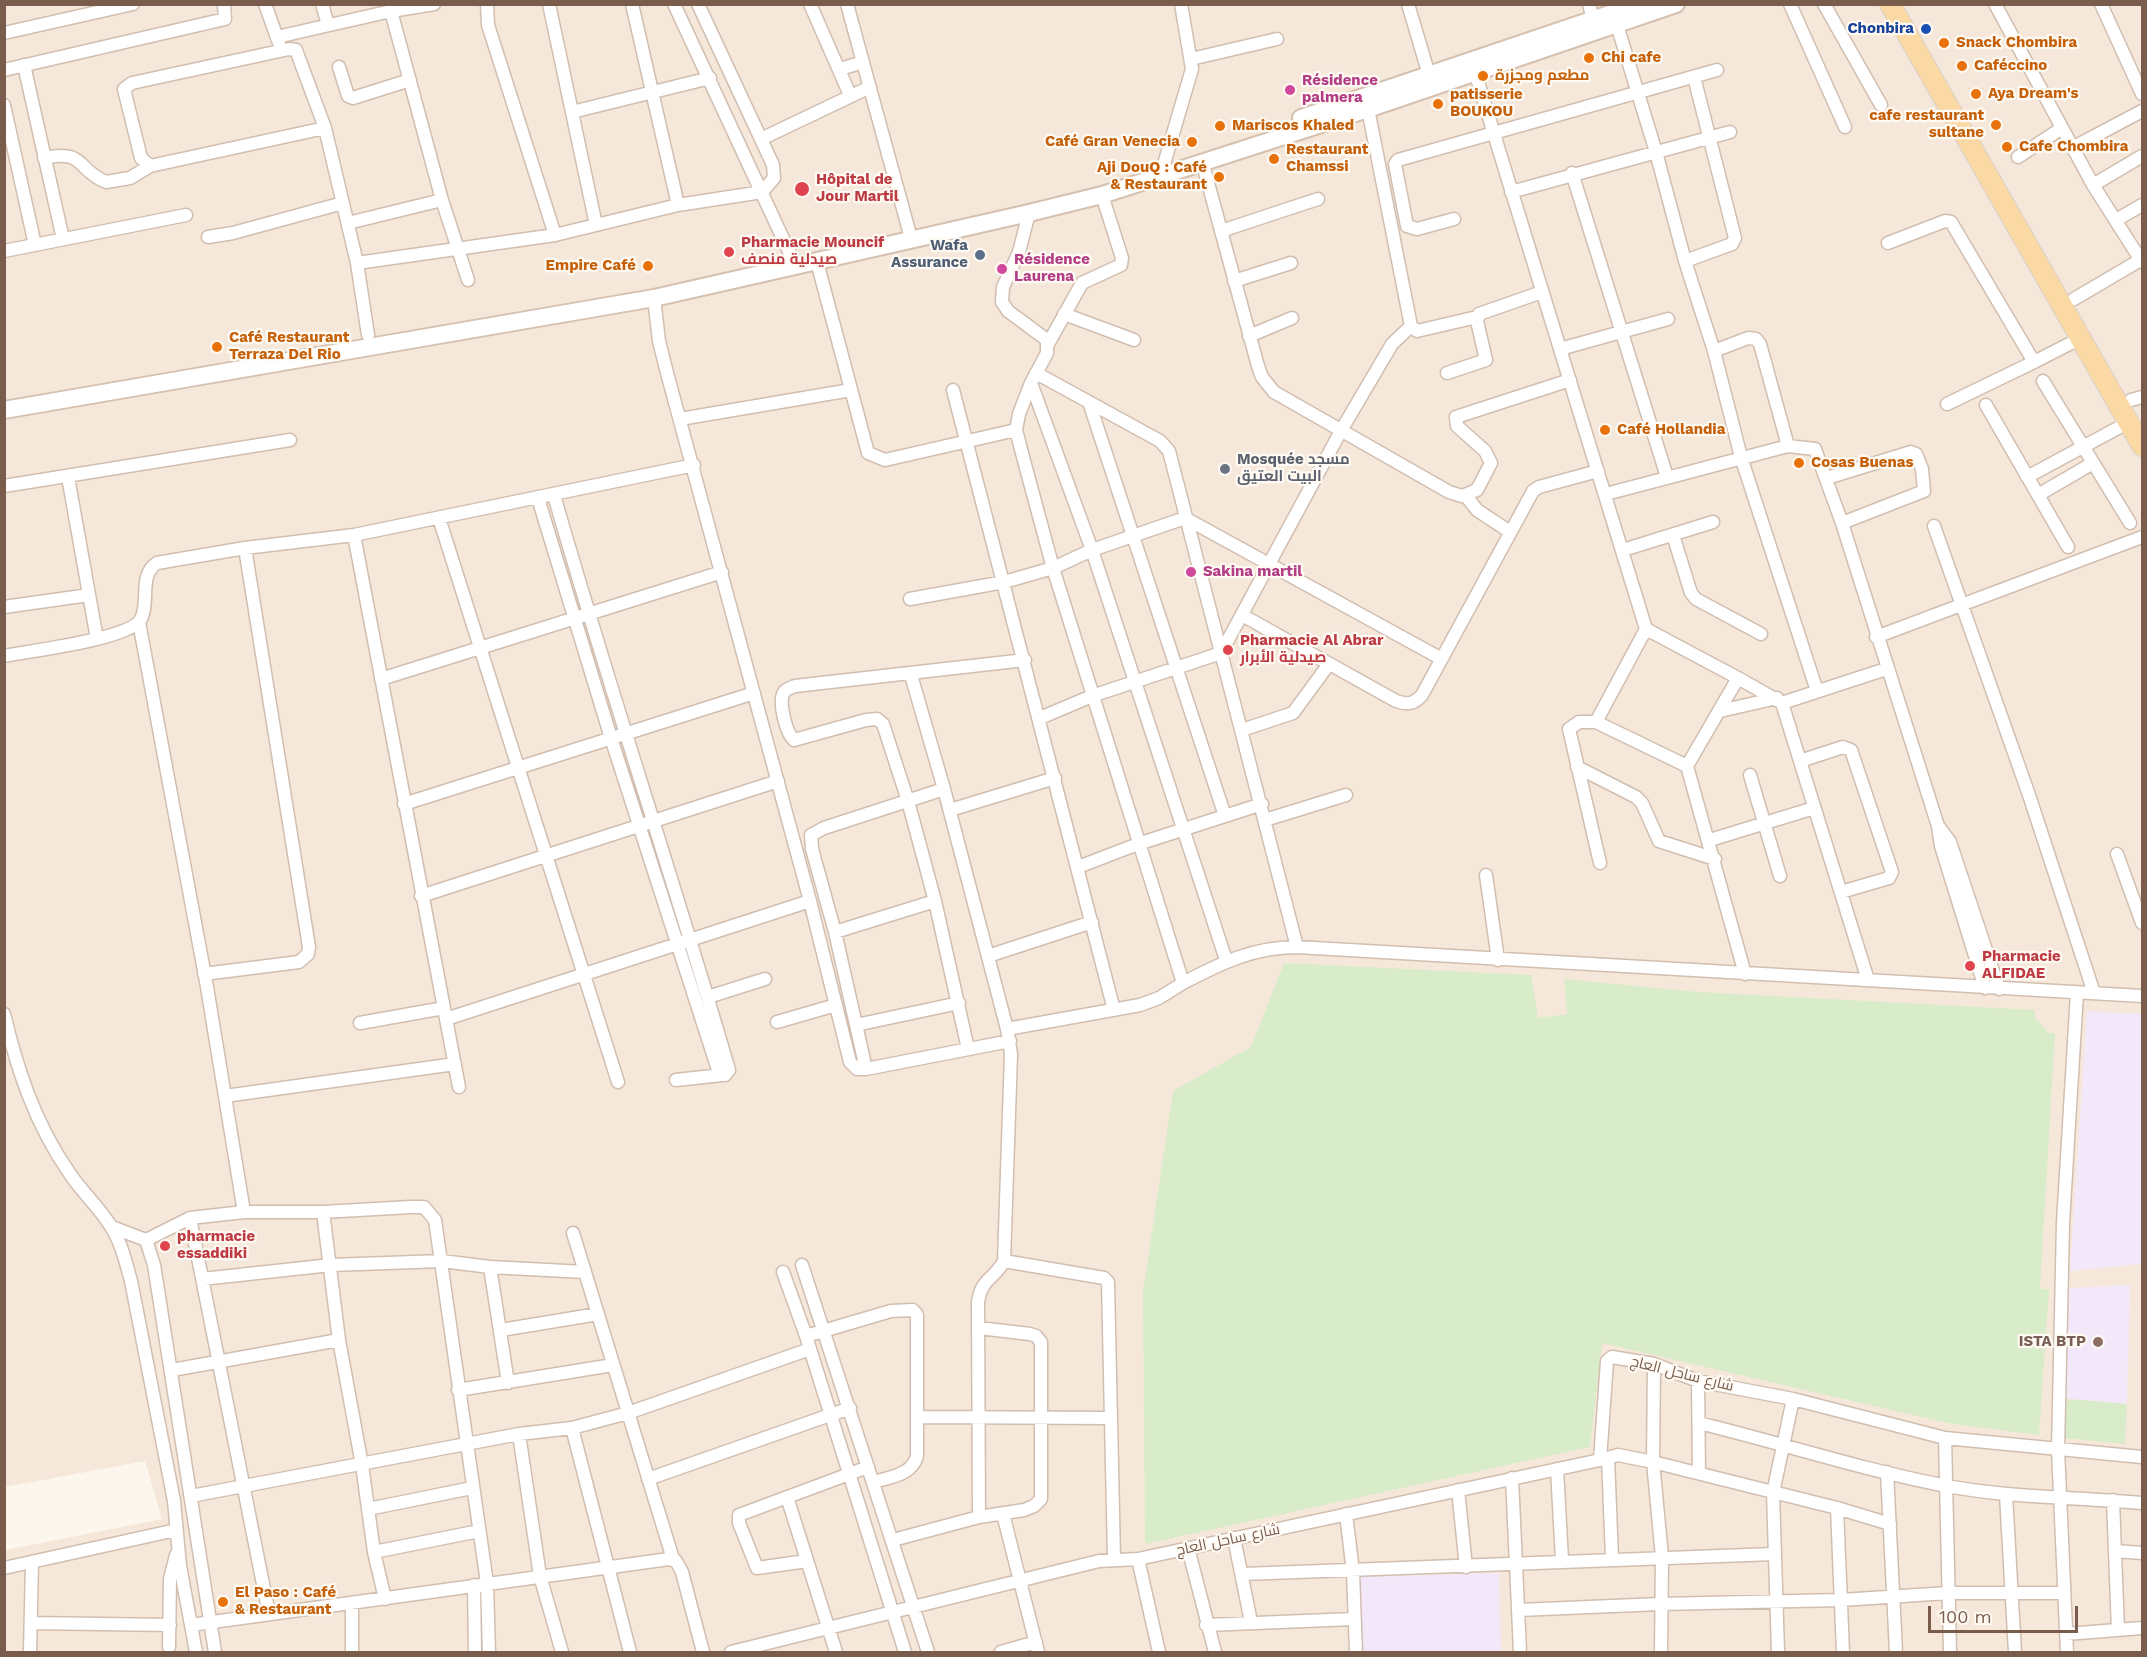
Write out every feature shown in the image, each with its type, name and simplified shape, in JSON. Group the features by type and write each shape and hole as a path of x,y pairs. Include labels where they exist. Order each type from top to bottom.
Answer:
{"main road":[{"path":"1890,4 2081,338 2136,421"},
{"path":"1902,4 2074,299 2137,399 2136,421 2142,446"}],"street":[{"path":"4,33 133,4"},
{"path":"4,70 225,19 224,4"},
{"path":"266,4 282,51"},
{"path":"322,4 327,25"},
{"path":"277,37 391,11 434,4"},
{"path":"487,4 488,25 555,235"},
{"path":"549,4 596,225"},
{"path":"632,4 650,92 678,205"},
{"path":"674,4 711,78 792,258"},
{"path":"357,263 555,235 678,205 762,192 774,178 775,172 698,4"},
{"path":"810,4 840,69 849,95"},
{"path":"847,4 909,231"},
{"path":"1166,168 1192,69 1181,4"},
{"path":"1408,4 1429,75"},
{"path":"4,410 654,298 1102,195 1166,168 1429,75 1591,12 1639,4"},
{"path":"4,400 368,335 652,288 792,258 1100,186 1202,161 1368,109 1676,4"},
{"path":"1790,4 1845,127"},
{"path":"1824,4 1881,105"},
{"path":"1995,4 2093,185 2142,260 2074,299"},
{"path":"2101,4 2142,94"},
{"path":"391,11 442,200 460,249 468,280"},
{"path":"1617,25 1656,153 1685,261 1714,351 1741,457 1817,691"},
{"path":"1191,58 1277,39"},
{"path":"150,166 141,158 124,92 126,85 282,51 293,49 299,53 324,128 348,223 357,263 368,335"},
{"path":"840,69 863,62"},
{"path":"24,65 63,239"},
{"path":"339,67 348,96 353,98 410,80"},
{"path":"1454,219 1417,229 1407,226 1395,164 1398,160 1717,70"},
{"path":"1475,72 1646,629 1596,722"},
{"path":"1685,261 1732,244 1735,238 1694,77"},
{"path":"572,111 711,78"},
{"path":"761,139 849,95 870,87"},
{"path":"4,105 35,245"},
{"path":"1368,109 1411,326 1417,331 1426,330 1477,317 1494,307 1542,292"},
{"path":"2072,147 2142,111"},
{"path":"45,158 67,154 76,158 106,182 130,178 150,166 324,128"},
{"path":"2018,157 2062,128"},
{"path":"1511,192 1572,173 1709,140 1730,132"},
{"path":"2093,185 2142,156"},
{"path":"1202,161 1249,336 1267,385 1274,392 1449,492 1466,496 1477,510 1510,532"},
{"path":"1572,173 1667,477"},
{"path":"1102,195 1122,258 1121,265 1082,284 1048,344 1047,353 1018,414 1016,430 1053,568 1183,982"},
{"path":"1221,231 1318,199"},
{"path":"348,223 442,200"},
{"path":"208,237 233,233 343,203"},
{"path":"2116,220 2142,205"},
{"path":"1029,213 1019,252 1003,287 1002,302 1008,310 1044,335 1048,344"},
{"path":"4,251 186,215"},
{"path":"1888,243 1946,221 1951,222 2034,362"},
{"path":"817,262 868,453 875,458 885,460 1016,430"},
{"path":"1234,281 1291,262"},
{"path":"654,298 659,341 810,901 850,1062 857,1069 866,1070 968,1049 1008,1035 1151,1002 1183,982 1226,960 1259,950 1297,947 2142,996"},
{"path":"1064,314 1134,340"},
{"path":"1447,373 1486,360 1477,317"},
{"path":"1249,336 1292,318"},
{"path":"1560,349 1668,319"},
{"path":"1040,718 1092,696 1221,653 1342,429 1392,344 1411,326"},
{"path":"1714,351 1748,338 1756,339 1760,344 1788,446"},
{"path":"1947,404 2081,338"},
{"path":"1034,378 1089,402 1160,441 1173,460 1185,518 1262,804 1297,947"},
{"path":"1034,378 1226,960"},
{"path":"1466,496 1476,490 1491,463 1485,451 1457,426 1456,417 1570,380"},
{"path":"2043,381 2130,523"},
{"path":"680,420 851,390"},
{"path":"953,390 968,440 1114,1010"},
{"path":"1089,402 1225,816"},
{"path":"1986,405 2068,547"},
{"path":"2027,477 2136,421"},
{"path":"4,486 290,440"},
{"path":"1606,494 1788,446 1815,449 1842,523 1886,669 1938,826 1941,846 1986,988"},
{"path":"1827,478 1906,453 1916,454 1922,469 1924,491 1842,523"},
{"path":"2038,495 2093,463"},
{"path":"244,1212 204,974 139,622 143,611 148,572 157,563 245,548 354,535 694,465"},
{"path":"1242,615 1405,704 1414,702 1422,695 1528,498 1539,487 1598,471"},
{"path":"68,477 97,639"},
{"path":"554,495 624,734 655,821 729,1070 722,1075 676,1080"},
{"path":"538,498 611,738 642,825 722,1075"},
{"path":"439,518 618,1082"},
{"path":"910,598 1004,582 1053,568 1092,550 1185,518 1440,658"},
{"path":"1623,550 1713,522"},
{"path":"1934,526 2029,795 2094,993"},
{"path":"354,535 459,1087"},
{"path":"1673,535 1691,593 1696,599 1761,634"},
{"path":"1876,637 1961,607 2142,537"},
{"path":"204,974 299,962 308,954 309,948 245,548"},
{"path":"381,679 722,572"},
{"path":"4,607 89,595"},
{"path":"4,656 97,639 128,630 139,622"},
{"path":"1646,629 1779,701 1868,980"},
{"path":"968,1049 935,901 887,732 880,721 866,720 794,740 789,733 782,701 786,690 795,686 910,675 1025,660"},
{"path":"1242,730 1293,713 1329,664"},
{"path":"1720,711 1779,701 1886,669"},
{"path":"910,675 950,810 1008,1035 1010,1132 1004,1261 999,1271 981,1286 978,1302 979,1517"},
{"path":"1687,766 1738,678"},
{"path":"404,804 754,693"},
{"path":"1600,863 1569,729 1579,722 1596,722 1687,766 1710,840 1745,974"},
{"path":"1800,761 1843,747 1851,750 1892,872 1889,878 1840,892"},
{"path":"1577,767 1636,797 1642,803 1659,842 1714,859"},
{"path":"1750,775 1780,876"},
{"path":"950,810 1055,778"},
{"path":"421,896 778,781"},
{"path":"866,1070 835,932 812,849 811,835 824,828 944,789"},
{"path":"1265,820 1346,795"},
{"path":"1078,867 1138,844 1262,804"},
{"path":"1710,840 1814,808"},
{"path":"1938,826 1950,842 1999,989"},
{"path":"2117,854 2142,923"},
{"path":"1486,875 1498,960"},
{"path":"360,1023 445,1013 584,974 810,901"},
{"path":"835,932 935,901"},
{"path":"988,956 1092,922"},
{"path":"708,997 765,979"},
{"path":"2067,1653 2058,1450 2063,1223 2078,993"},
{"path":"856,1025 959,1003"},
{"path":"777,1022 836,1005"},
{"path":"4,1014 17,1063 34,1111 68,1171 112,1227 131,1281 174,1501 178,1548 196,1653"},
{"path":"225,1096 455,1064"},
{"path":"112,1227 146,1240 190,1218 244,1212 323,1212 424,1207 435,1220 442,1261 465,1445 487,1583 489,1653"},
{"path":"323,1212 339,1341 362,1465 374,1552 385,1599"},
{"path":"190,1218 269,1614"},
{"path":"573,1233 673,1559 682,1572 703,1653"},
{"path":"146,1240 154,1265 172,1370 215,1653"},
{"path":"202,1279 331,1265 442,1261 489,1267 585,1272"},
{"path":"1004,1261 1107,1281 1114,1558"},
{"path":"802,1265 928,1653"},
{"path":"489,1267 508,1383"},
{"path":"783,1272 806,1336 905,1653"},
{"path":"806,1336 891,1311 914,1310 918,1322 917,1456 914,1466 908,1471 873,1482"},
{"path":"501,1330 598,1314"},
{"path":"892,1540 979,1517 1034,1506 1041,1498 1042,1348 1039,1338 1030,1334 979,1328"},
{"path":"172,1370 339,1341"},
{"path":"191,1496 519,1434 572,1428 628,1413 810,1349"},
{"name":"شارع ساحل العاج","path":"731,1653 913,1606 1114,1558 1138,1559 1604,1459 1607,1361 1612,1357 1654,1364 1698,1381 1793,1399 1945,1438 2142,1457"},
{"path":"1654,1364 1653,1462 1662,1557 1661,1653"},
{"path":"458,1390 613,1365"},
{"path":"1698,1381 1699,1473"},
{"path":"1778,1653 1773,1493 1793,1399"},
{"path":"648,1479 850,1408"},
{"path":"917,1417 1110,1418"},
{"path":"1699,1423 1946,1486 2006,1495 2060,1496 2142,1503"},
{"path":"572,1428 630,1653"},
{"path":"519,1434 540,1576 562,1653"},
{"path":"1945,1438 1950,1653"},
{"path":"1612,1558 1604,1459 1618,1455 1837,1508 1890,1524"},
{"path":"807,1561 757,1568 739,1523 742,1513 868,1467"},
{"path":"1557,1469 1562,1560"},
{"path":"1887,1472 1896,1653"},
{"path":"1512,1478 1520,1653"},
{"path":"368,1509 472,1488"},
{"path":"1458,1490 1466,1567"},
{"path":"2006,1495 2015,1653"},
{"path":"787,1497 836,1653"},
{"path":"2113,1500 2118,1630"},
{"path":"1837,1508 1844,1653"},
{"path":"1001,1653 1037,1648 1022,1581 1003,1514"},
{"path":"1346,1514 1353,1572 1356,1653"},
{"path":"4,1568 176,1530"},
{"path":"374,1552 479,1531"},
{"path":"1234,1538 1251,1622"},
{"path":"170,1647 170,1579 178,1548"},
{"path":"1188,1548 1215,1653"},
{"path":"2115,1551 2142,1553"},
{"path":"1243,1574 1353,1572 1562,1560 1774,1554"},
{"path":"191,1625 673,1559"},
{"path":"1138,1559 1159,1653"},
{"path":"30,1653 32,1562"},
{"path":"474,1585 475,1653"},
{"path":"1519,1610 1660,1604 1776,1603 1948,1593 2064,1593"},
{"path":"351,1604 352,1653"},
{"path":"1206,1625 1354,1619"},
{"path":"31,1623 170,1625"},
{"path":"2066,1634 2142,1628"}],"shaded area":[{"path":"5,5 2142,5 2142,1652 5,1652 5,1550 162,1519 145,1461 5,1487"},
{"path":"2087,1011 2142,1014 2142,1264 2070,1271"},
{"name":"ISTA BTP","path":"2130,1285 2127,1404 2069,1399 2066,1396 2069,1288"},
{"path":"1499,1573 1501,1652 1363,1652 1360,1577"}],"green space":[{"path":"1284,963 1531,975 1538,1018 1567,1014 1564,979 1698,992 2035,1010 2034,1016 2048,1033 2055,1033 2040,1288 2049,1290 2039,1435 1952,1424 1602,1343 1590,1447 1145,1544 1143,1292 1173,1091 1251,1047"},
{"path":"2069,1399 2127,1404 2125,1444 2062,1438 2064,1402 2068,1402"}],"place":[{"name":"Chonbira","path":"1926,29"},
{"name":"Snack Chombira","path":"1944,43"},
{"name":"Chi cafe","path":"1589,58"},
{"name":"Caféccino","path":"1962,66"},
{"name":"مطعم ومجزرة","path":"1483,76"},
{"name":"Résidence palmera","path":"1290,90"},
{"name":"Aya Dream's","path":"1976,94"},
{"name":"patisserie BOUKOU","path":"1438,104"},
{"name":"cafe restaurant sultane","path":"1996,125"},
{"name":"Mariscos Khaled","path":"1220,126"},
{"name":"Café Gran Venecia","path":"1192,142"},
{"name":"Cafe Chombira","path":"2007,147"},
{"name":"Restaurant Chamssi","path":"1274,159"},
{"name":"Aji DouQ : Café & Restaurant","path":"1219,177"},
{"name":"Hôpital de Jour Martil","path":"802,189"},
{"name":"Pharmacie Mouncif صيدلية منصف","path":"729,252"},
{"name":"Wafa Assurance","path":"980,255"},
{"name":"Empire Café","path":"648,266"},
{"name":"Résidence Laurena","path":"1002,269"},
{"name":"Café Restaurant Terraza Del Rio","path":"217,347"},
{"name":"Café Hollandia","path":"1605,430"},
{"name":"Cosas Buenas","path":"1799,463"},
{"name":"Mosquée مسجد البيت العتيق","path":"1225,469"},
{"name":"Sakina martil","path":"1191,572"},
{"name":"Pharmacie Al Abrar صيدلية الأبرار","path":"1228,650"},
{"name":"Pharmacie ALFIDAE","path":"1970,966"},
{"name":"pharmacie essaddiki","path":"165,1246"},
{"name":"ISTA BTP","path":"2098,1342"},
{"name":"El Paso : Café & Restaurant","path":"223,1602"}]}
